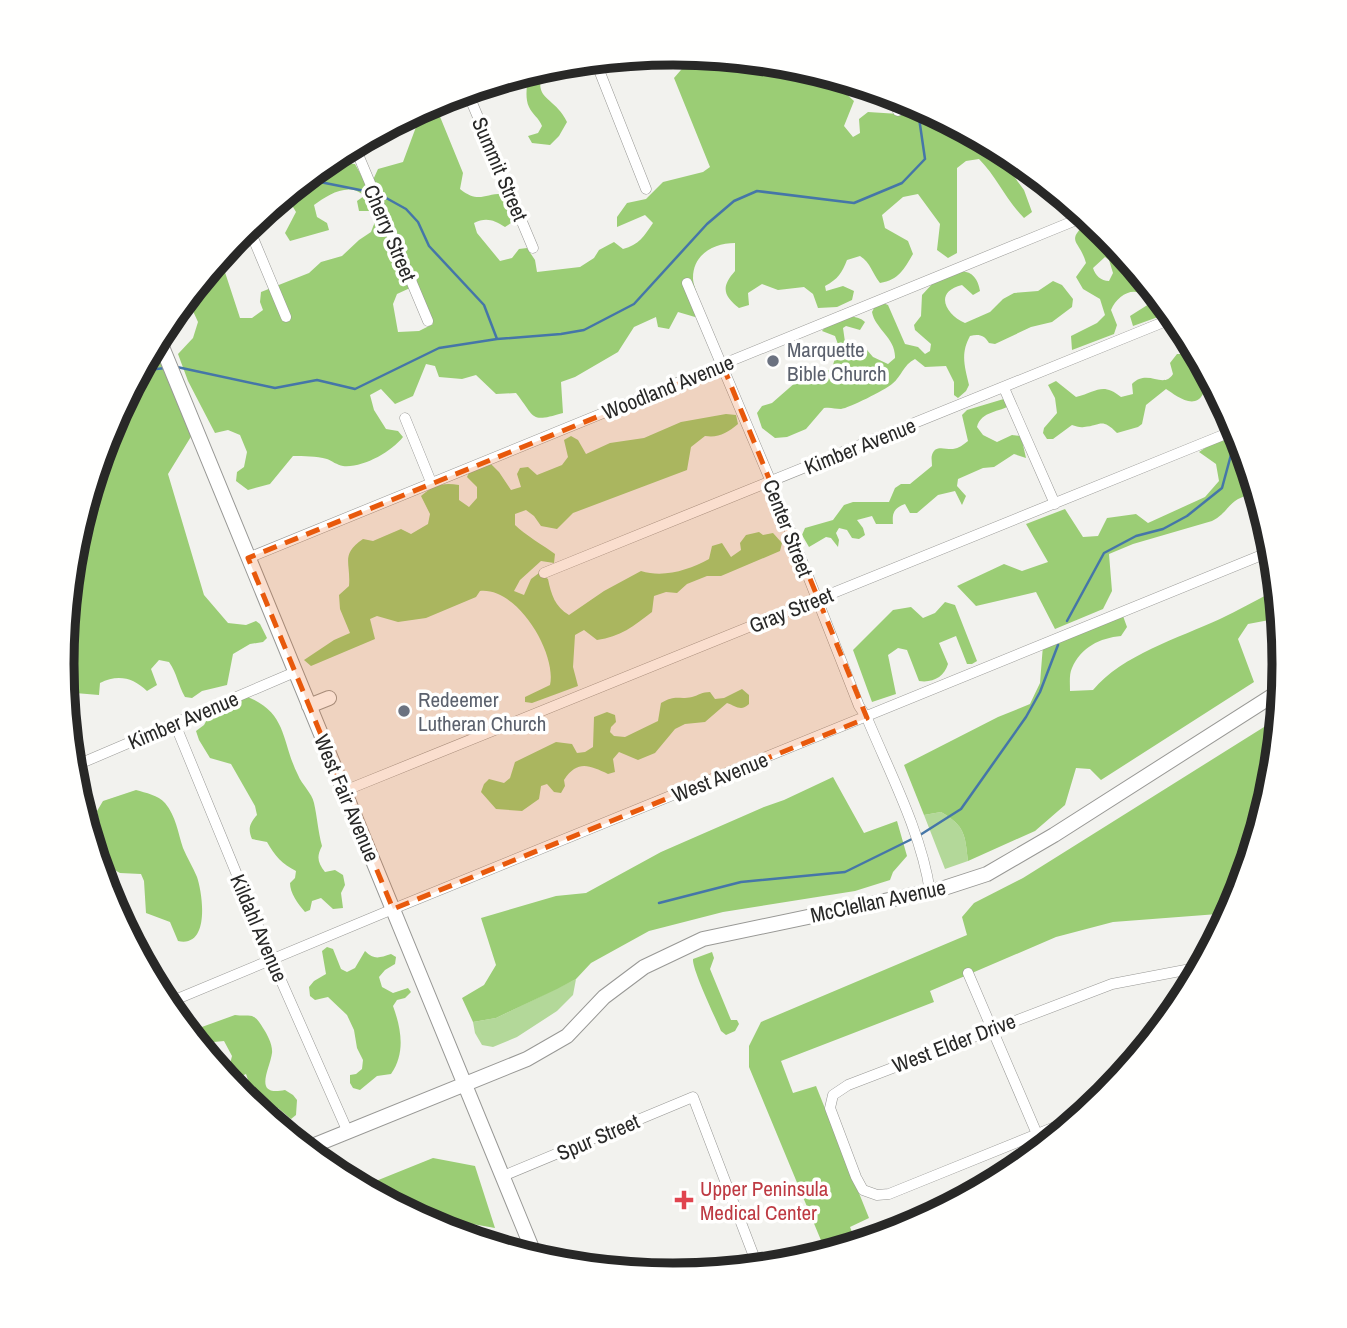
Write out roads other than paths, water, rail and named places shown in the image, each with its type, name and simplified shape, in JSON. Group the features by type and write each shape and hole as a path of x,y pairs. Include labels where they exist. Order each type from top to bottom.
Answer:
{"main road":[{"name":"West Fair Avenue","path":"163,350 531,1246"},
{"name":"McClellan Avenue","path":"316,1144 527,1059 548,1048 566,1036 627,979 644,967 693,943 752,927 930,891 987,874 1054,835 1271,696"},
{"path":"309,706 328,698"}],"street":[{"path":"599,70 646,189"},
{"name":"Summit Street","path":"471,101 533,248"},
{"name":"Cherry Street","path":"358,155 428,321"},
{"name":"Woodland Avenue","path":"248,558 1076,220"},
{"path":"253,237 286,317"},
{"name":"Center Street","path":"687,283 771,482 859,706 867,718 917,839 930,891"},
{"name":"Kimber Avenue","path":"544,573 1165,321"},
{"path":"1004,388 1055,504"},
{"path":"405,418 431,482"},
{"name":"Gray Street","path":"344,791 1226,434"},
{"name":"West Avenue","path":"177,1000 1262,555"},
{"name":"Kimber Avenue","path":"83,763 295,672"},
{"name":"Kildahl Avenue","path":"175,724 272,960 346,1130"},
{"name":"West Elder Drive","path":"1037,1134 889,1194 877,1195 863,1190 856,1177 831,1108 833,1095 848,1085 1112,984 1189,969"},
{"path":"968,973 1039,1138"},
{"name":"Spur Street","path":"503,1176 693,1097 754,1258"},
{"path":"1037,1134 1052,1128"}],"waterway":[{"path":"177,367 275,388 317,380 355,389 439,348 584,330 634,304 707,224 734,201 757,191 854,203 902,183 925,159 919,118"},
{"path":"319,182 365,191"},
{"path":"379,194 406,209 418,222 429,246 484,305 497,339"},
{"path":"151,371 166,368"},
{"path":"1067,621 1104,553 1136,536 1163,529 1187,516 1222,488 1233,449"},
{"path":"920,835 961,809 1026,717 1040,692 1058,645"},
{"path":"659,903 741,882 845,872 914,838"}],"place":[{"name":"Marquette Bible Church","path":"773,361"},
{"name":"Redeemer Lutheran Church","path":"404,711"},
{"name":"Upper Peninsula Medical Center","path":"684,1200"}]}
